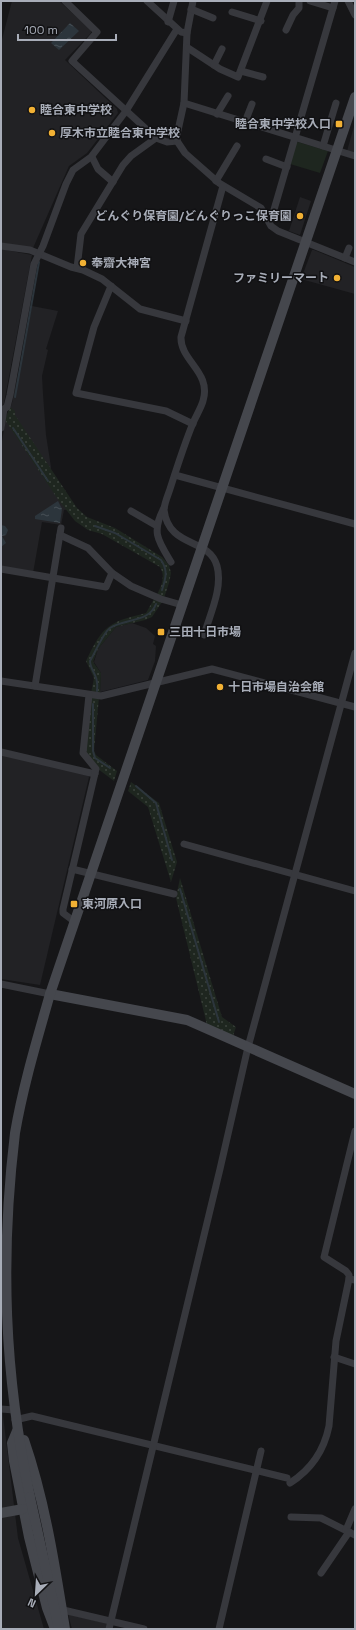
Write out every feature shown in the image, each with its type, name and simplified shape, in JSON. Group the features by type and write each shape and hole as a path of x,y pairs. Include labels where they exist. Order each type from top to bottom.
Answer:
{"street":[{"path":"65,1 98,32 72,61 156,138 167,142 177,141"},
{"path":"147,1 168,22 181,32 187,33"},
{"path":"168,22 174,1"},
{"path":"193,1 187,33 188,48 184,104 177,141 185,153 216,181 261,208 271,226 278,231 355,262"},
{"path":"188,48 214,65 238,77 261,21 267,1"},
{"path":"286,30 293,15 299,8 299,1"},
{"path":"267,218 273,213 334,4 310,1"},
{"path":"348,1 355,15"},
{"path":"191,10 213,18"},
{"path":"232,12 261,21"},
{"path":"1,428 4,409 7,407 10,395 34,264 73,170 92,157 126,111 177,28"},
{"path":"214,65 222,49"},
{"path":"241,71 263,77"},
{"path":"217,114 228,96"},
{"path":"59,1629 17,1431 8,1368 2,1277 8,1188 15,1134 29,1068 50,994 201,548 307,243 355,96"},
{"path":"323,146 336,103"},
{"path":"184,104 355,156"},
{"path":"245,122 252,104"},
{"path":"77,268 81,234 123,165 131,156 156,138"},
{"path":"216,181 237,146"},
{"path":"92,157 98,169 113,182"},
{"path":"266,159 287,167"},
{"path":"171,562 158,541 156,531 157,526 193,424 204,400 204,390 200,372 181,344 223,186"},
{"path":"1,246 30,250 77,268 102,279 140,309 186,321"},
{"path":"345,258 349,248"},
{"path":"111,286 90,341 76,393 166,411 193,424"},
{"path":"175,475 355,524"},
{"path":"164,508 171,530 177,536 212,554 217,567 218,589 204,635"},
{"path":"131,511 157,526"},
{"path":"35,686 61,531 88,548 112,573 131,586 161,599 182,605"},
{"path":"1,569 106,587 112,573"},
{"path":"109,1629 248,1047 355,653"},
{"path":"1,681 101,696 212,669 355,707"},
{"path":"75,922 63,913 62,909 96,769 83,753 89,695"},
{"path":"1,752 95,774"},
{"path":"184,844 355,890"},
{"path":"72,869 174,894"},
{"path":"1,984 178,1018 355,1094"},
{"path":"1,1409 14,1415 32,1416 289,1480 311,1467 327,1438 334,1357 343,1302 352,1279 346,1271 324,1257 355,1131"},
{"path":"334,1357 355,1364"},
{"path":"14,1415 25,1441 38,1490 58,1579 65,1629"},
{"path":"17,1431 12,1443 23,1509 47,1608 55,1629"},
{"path":"219,1629 261,1451"},
{"path":"1,1513 23,1509"},
{"path":"322,1573 350,1532 355,1509"},
{"path":"291,1517 321,1518 350,1532"},
{"path":"47,1608 62,1610 144,1629"}],"shaded area":[{"name":"厚木市立睦合東中学校","path":"12,1 59,1 91,30 91,33 65,60 117,109 118,113 87,153 69,166 33,248 1,243 1,43"},
{"path":"355,123 355,153 347,151"},
{"path":"298,142 328,151 320,173 290,164"},
{"name":"どんぐり保育園/どんぐりっこ保育園","path":"300,197 311,201 300,235 289,231"},
{"path":"1,249 32,255 1,419"},
{"path":"312,250 355,267 355,294 301,279"},
{"path":"32,306 58,311 46,349 48,350 42,376 43,394 46,435 51,467 50,478 71,509 64,510 61,525 42,522 33,573 1,567 1,447 6,417 12,403"},
{"path":"10,407 15,411 15,415 77,508 87,517 115,528 162,557 169,565 171,573 164,598 157,595 163,578 160,567 102,534 88,530 75,521 57,498 5,420"},
{"path":"154,599 162,602 152,617 116,627 98,649 93,662 101,673 100,694 91,693 94,678 86,661 97,640 108,627 115,623 123,619 146,613"},
{"path":"132,623 146,628 155,636 153,644 156,646 155,661 148,680 100,692 101,673 94,662 98,649 116,627"},
{"path":"89,696 99,697 94,751 96,755 117,771 114,781 98,769 86,753"},
{"path":"1,755 88,774 89,777 40,985 1,979"},
{"path":"131,782 159,803 177,862 171,882 148,807 128,791"},
{"path":"180,878 222,1017 236,1027 233,1036 207,1025 176,898"},
{"path":"1,1399 18,1538 44,1629 1,1629"},
{"path":"68,1614 108,1624 106,1629 72,1629"}],"water":[{"path":"70,23 79,31 59,50 51,43"},
{"path":"58,501 62,509 60,523 35,519 35,516"},
{"path":"1,525 5,526 8,530 6,535 2,536 6,543 1,547"}],"waterway":[{"path":"15,397 39,262"},
{"path":"13,428 48,481"},
{"path":"95,526 115,533 161,560 165,567 166,574 162,590"},
{"path":"97,691 97,681 91,668 90,661 107,631 116,625 148,614 153,610 156,604"},
{"path":"93,704 93,751 95,758 110,768"},
{"path":"136,786 156,803 172,860"},
{"path":"180,889 219,1022"}],"place":[{"name":"睦合東中学校","path":"32,110"},
{"name":"睦合東中学校入口","path":"339,124"},
{"name":"厚木市立睦合東中学校","path":"52,133"},
{"name":"どんぐり保育園/どんぐりっこ保育園","path":"300,216"},
{"name":"奉齋大神宮","path":"83,263"},
{"name":"ファミリーマート","path":"337,278"},
{"name":"三田十日市場","path":"161,632"},
{"name":"十日市場自治会館","path":"220,687"},
{"name":"東河原入口","path":"74,904"}]}
